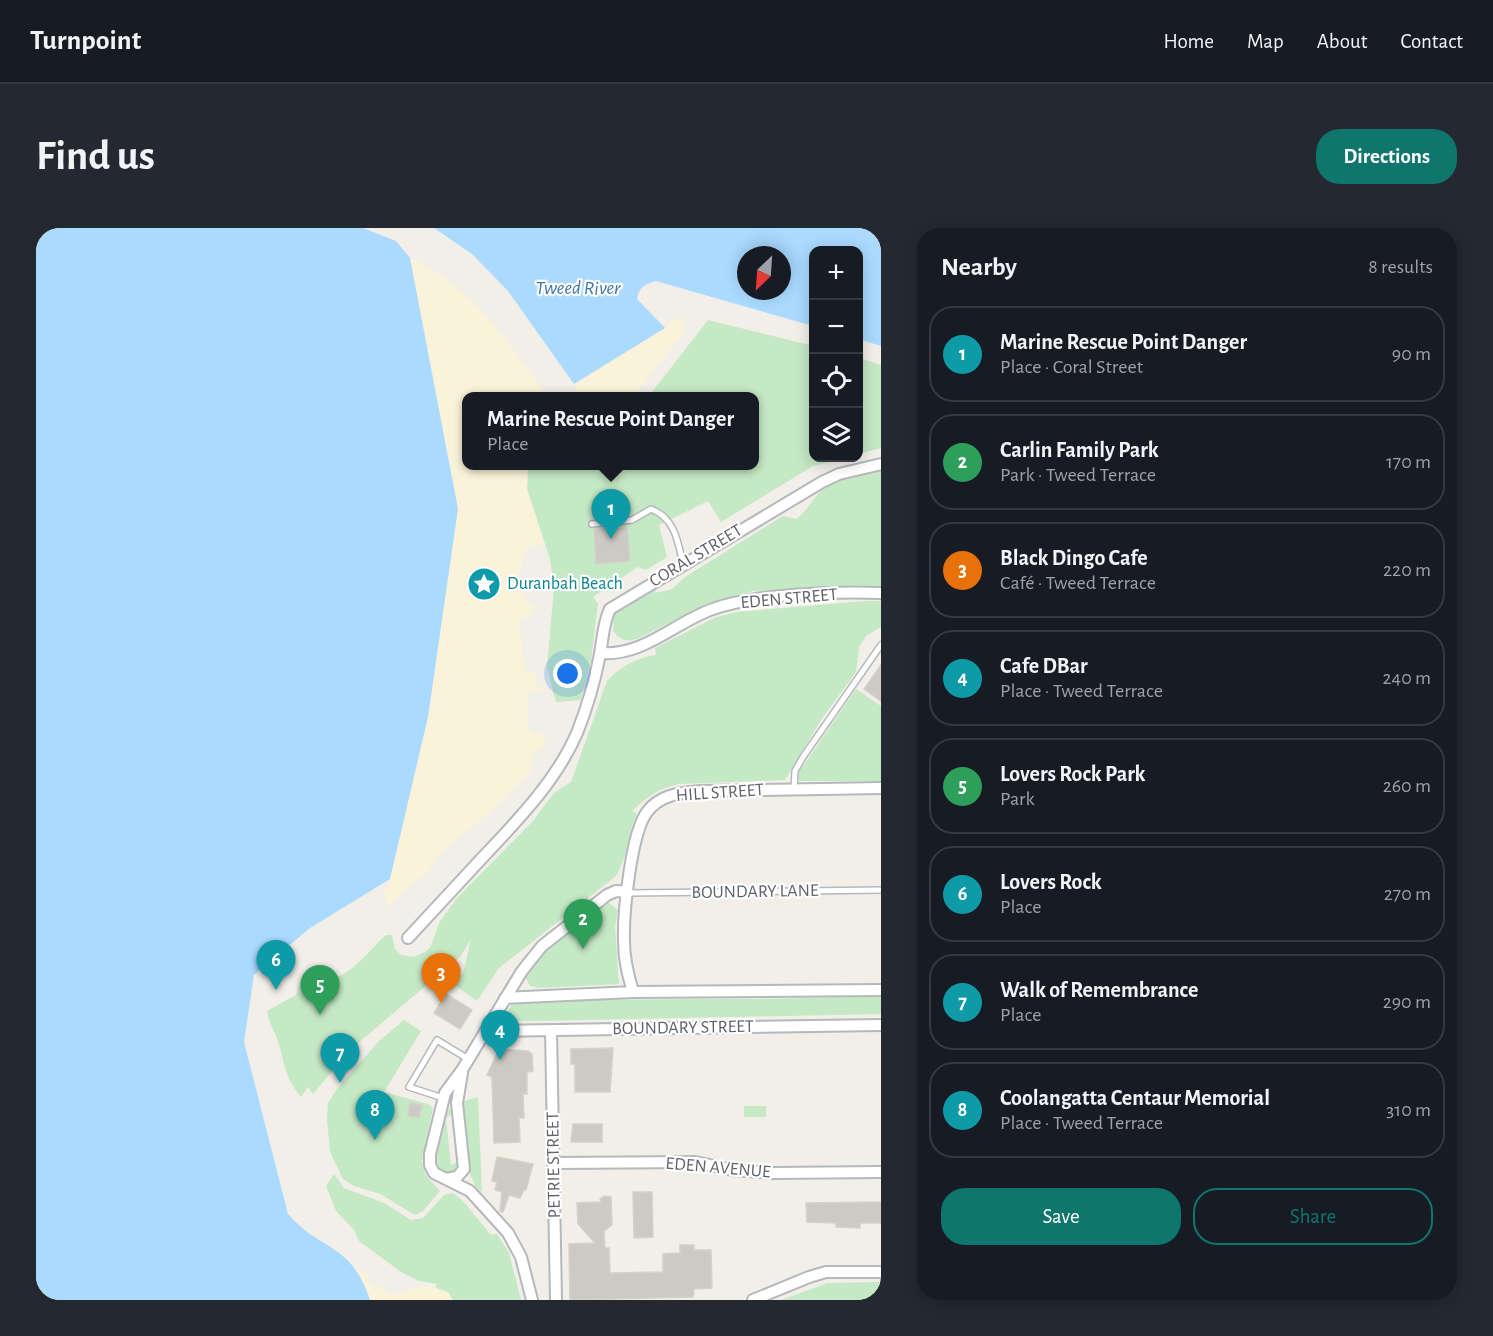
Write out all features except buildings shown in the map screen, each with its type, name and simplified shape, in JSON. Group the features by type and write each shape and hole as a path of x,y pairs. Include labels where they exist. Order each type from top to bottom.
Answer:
{"street":[{"name":"CORAL STREET","path":"408,938 512,826 551,779 576,734 600,653 603,629 610,609 822,482 839,474 881,464"},
{"name":"EDEN STREET","path":"600,653 616,654 638,648 712,609 740,601 881,593"},
{"name":"HILL STREET","path":"633,992 625,963 624,942 628,893 637,830 647,811 659,800 675,794 701,791 881,788"},
{"path":"531,1300 515,1245 504,1227 472,1193 433,1172 429,1159 443,1098 529,961 542,946 607,895 616,891 628,893"},
{"name":"BOUNDARY STREET","path":"505,998 633,992 881,990"},
{"name":"BOUNDARY STREET","path":"485,1031 881,1025"},
{"name":"PETRIE STREET","path":"551,1031 556,1300"},
{"path":"462,1070 457,1100 464,1167 472,1193"},
{"path":"443,1098 457,1100"},
{"name":"EDEN AVENUE","path":"554,1163 695,1162 733,1170 774,1173 881,1172"},
{"path":"444,1179 457,1177 464,1167"},
{"path":"753,1300 809,1276 826,1272 881,1272"}],"lane":[{"path":"592,524 632,520 651,509 659,512 668,520 675,532 683,564"},
{"path":"794,789 795,771 803,757 881,645"},
{"name":"BOUNDARY LANE","path":"628,893 881,890"},
{"path":"443,1098 410,1087 437,1040 468,1059"}],"green space":[{"path":"708,320 809,345 809,462 830,462 813,466 721,522 708,501 659,525 667,557 646,570 638,567 593,597 598,603 591,661 581,700 556,702 547,668 554,587 550,559 527,489 528,470 759,470 759,392 652,392"},
{"path":"863,359 881,365 881,448 863,453"},
{"path":"881,471 881,588 851,587 782,594 753,591 709,603 637,639 624,640 613,631 614,613 657,587 655,593 672,589 685,577 783,516 796,519 818,494 831,484"},
{"path":"881,601 881,627 866,636 859,647 856,672 821,720 785,780 679,784 665,788 643,801 632,811 637,813 623,861 616,876 499,968 477,1001 449,981 463,974 471,939 461,956 351,1049 313,1094 308,1087 301,1097 289,1077 267,1011 296,995 299,987 337,978 353,968 386,935 392,935 395,949 401,955 414,957 425,952 431,946 439,923 456,899 533,821 554,793 571,782 607,681 612,676 636,660 656,655 655,648 716,617 737,612"},
{"path":"856,689 881,706 881,781 799,781 799,772"},
{"path":"609,903 618,910 615,928 619,984 539,988 530,986 526,978 534,963 543,953"},
{"path":"881,996 881,1014 534,1021 519,1021 506,1016 511,1005 520,1002"},
{"path":"404,1020 421,1031 384,1092 428,1104 433,1108 422,1161 426,1176 440,1191 423,1211 415,1215 380,1194 354,1186 343,1179 330,1152 327,1120 328,1103 337,1089 379,1041"},
{"path":"478,1097 482,1192 470,1175 463,1123 464,1101"},
{"path":"744,1106 766,1106 766,1117 744,1117"},
{"path":"446,1109 453,1110 454,1113 446,1118 451,1165 459,1161 456,1170 451,1173 440,1170 435,1155"},
{"path":"334,1174 344,1188 384,1203 411,1220 423,1218 444,1195 453,1193 463,1201 491,1235 497,1234 509,1253 521,1300 452,1300 449,1293 435,1287 437,1284 419,1281 401,1272 359,1241 354,1230 336,1211 326,1186"},
{"path":"881,1282 881,1300 781,1300 828,1283"}],"sand":[{"name":"Duranbah Beach","path":"410,258 452,284 470,300 503,336 544,392 462,392 462,470 528,470 527,489 544,543 526,549 521,565 521,588 528,602 535,607 531,616 519,618 524,668 527,672 535,672 536,686 542,688 543,692 536,690 526,696 528,725 533,734 546,735 543,747 531,756 533,764 529,773 488,813 442,852 430,869 388,906 384,895 390,879 458,510"},
{"path":"674,319 683,319 685,330 638,391 578,392 574,384 665,328"},
{"path":"305,1234 368,1276 369,1285 373,1284 374,1291 381,1285 389,1295 419,1287 431,1287 449,1293 452,1300 299,1300"}],"water":[{"path":"36,228 363,228 396,241 410,258 458,509 428,717 390,879 310,928 254,975 244,1042 288,1214 300,1226 344,1257 354,1267 370,1300 36,1300"},
{"name":"Tweed River","path":"434,228 881,228 881,346 863,340 863,246 809,246 809,325 656,281 649,283 639,292 637,299 665,328 574,384 508,291 472,254"}],"place":[{"name":"Marine Rescue Point Danger","path":"611,539"},
{"name":"Duranbah Beach","path":"484,584"},
{"name":"Carlin Family Park","path":"583,949"},
{"name":"Lovers Rock","path":"276,990"},
{"name":"Black Dingo Cafe","path":"441,1003"},
{"name":"Lovers Rock Park","path":"320,1015"},
{"name":"Cafe DBar","path":"500,1060"},
{"name":"Walk of Remembrance","path":"340,1083"},
{"name":"Coolangatta Centaur Memorial","path":"375,1140"}]}
